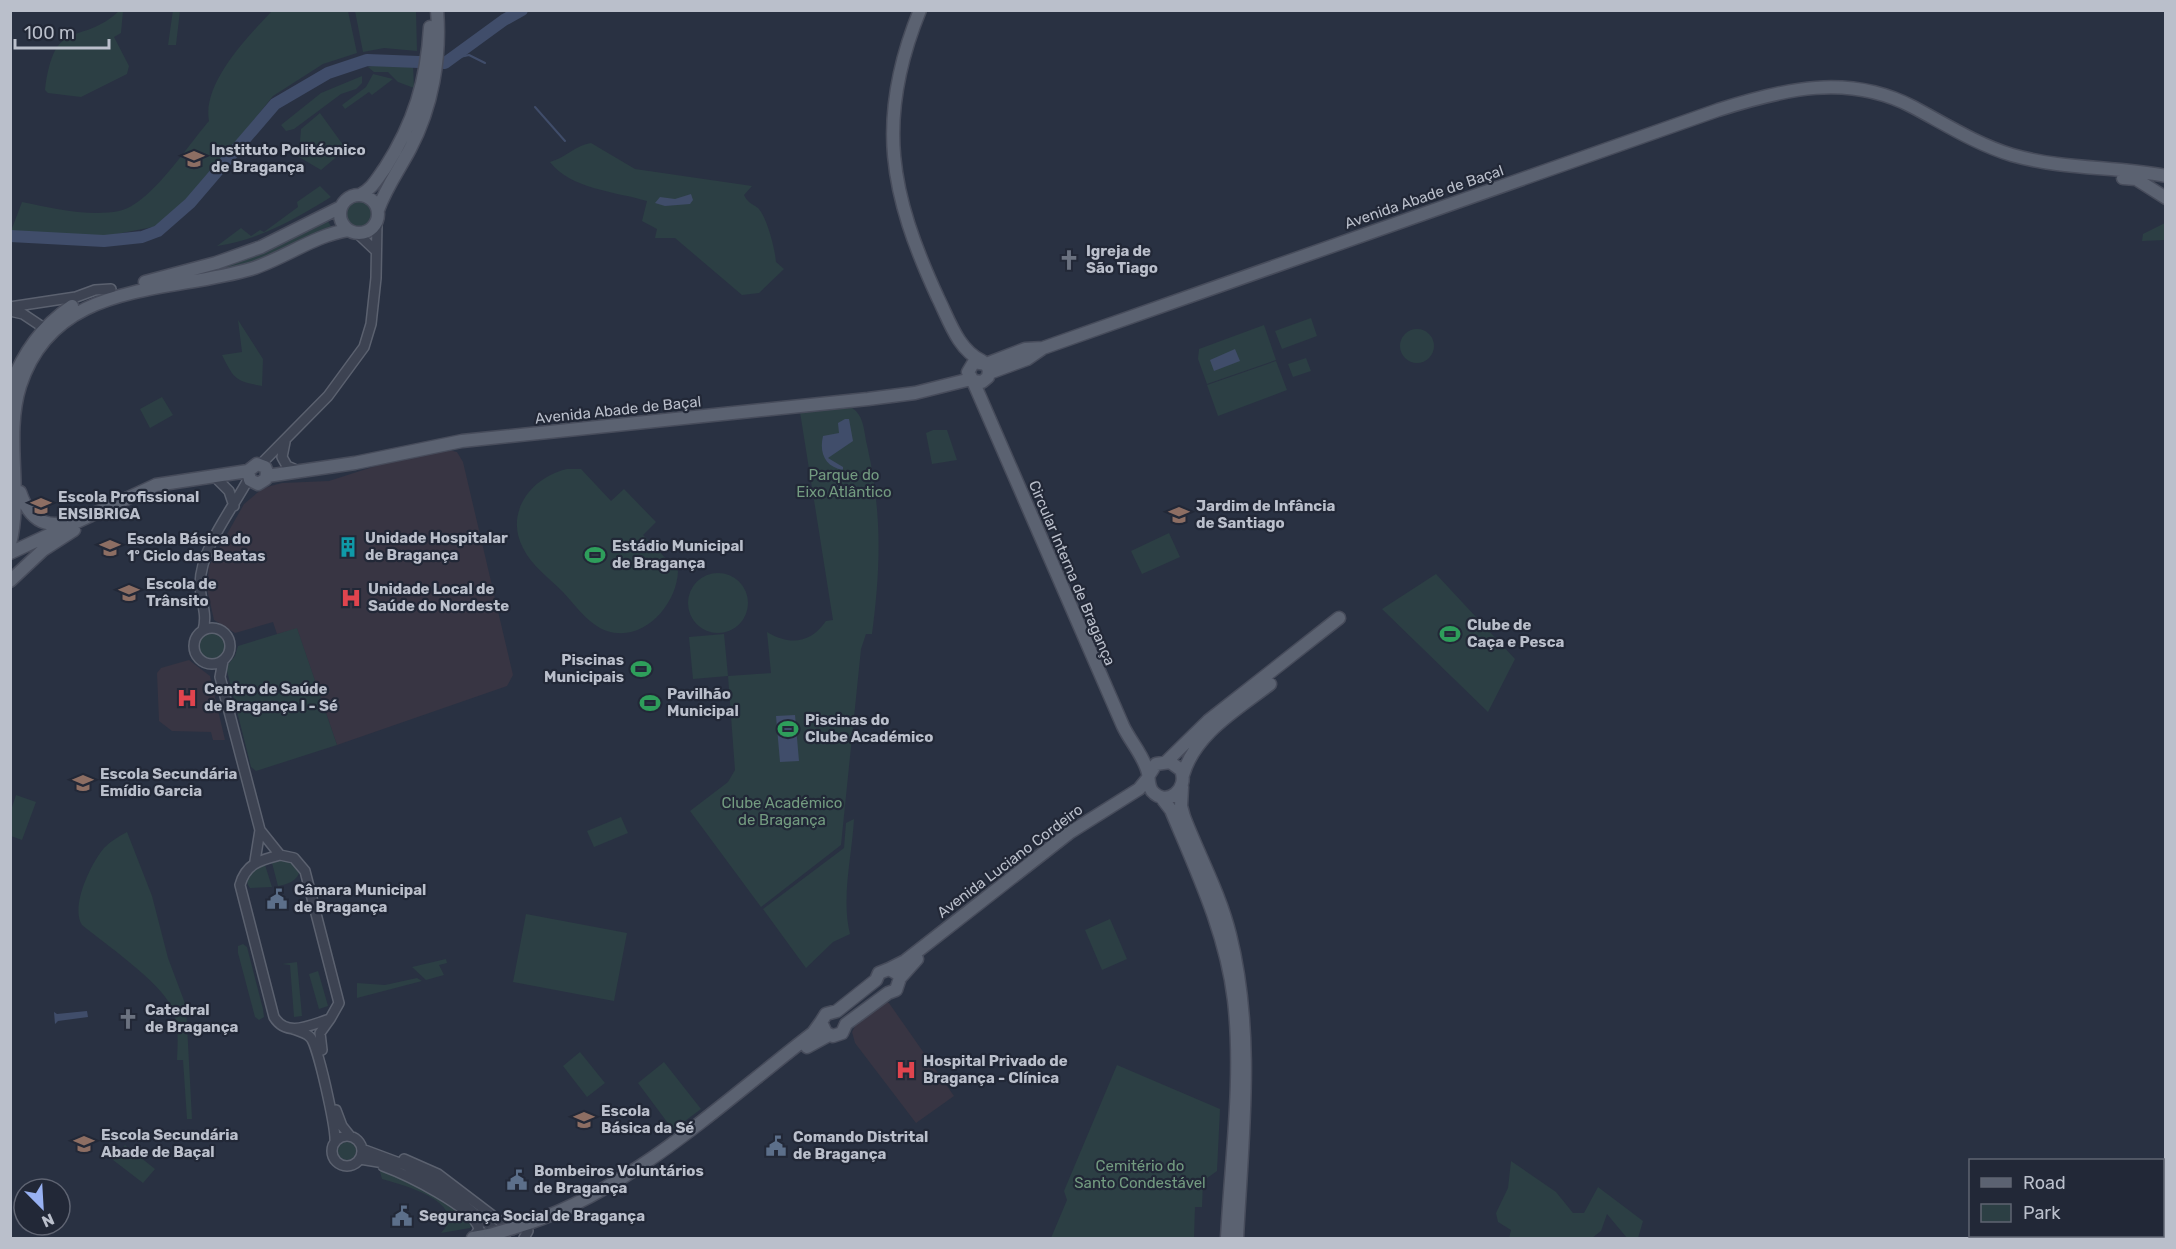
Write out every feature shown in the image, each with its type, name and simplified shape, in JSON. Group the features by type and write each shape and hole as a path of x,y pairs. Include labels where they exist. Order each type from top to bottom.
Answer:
{"main road":[{"path":"428,10 433,49"},
{"path":"10,544 17,498 13,423 18,393 43,330 113,296 250,269 299,250 331,233 369,231 378,216 391,179 418,131 429,82 437,10"},
{"name":"Circular Interna de Bragança","path":"918,10 905,50 894,106 893,155 898,193 910,233 961,343 968,353 986,369 986,387 989,396 1122,708 1141,745 1148,754 1164,762"},
{"name":"Circular Interna de Bragança","path":"918,10 897,65 892,92 889,140 892,180 910,245 971,375 1099,672 1148,777"},
{"path":"10,387 22,358 43,330 74,305 111,289 234,257 280,239 341,207 350,197 360,195 375,183 399,144 429,82"},
{"name":"Avenida Abade de Baçal","path":"1818,86 1883,101 1976,148 2021,164 2064,174 2136,179 2166,198"},
{"name":"Avenida Abade de Baçal","path":"971,375 974,362 986,369 1027,360 1043,348 1718,110 1773,93 1818,86 1857,88 1888,96 1974,141 2020,157 2058,166 2166,176"},
{"path":"360,195 373,201 378,216"},
{"path":"341,207 341,221 353,232"},
{"name":"Avenida Abade de Baçal","path":"971,375 982,382 986,369"},
{"name":"Avenida Abade de Baçal","path":"265,470 356,464 432,441 915,393 971,375"},
{"name":"Avenida Abade de Baçal","path":"250,477 254,465 265,470 294,469 394,452"},
{"name":"Avenida Abade de Baçal","path":"10,555 156,488 243,475 262,483 265,470"},
{"path":"15,476 27,511 41,522 57,524 88,516"},
{"name":"Avenida Abade de Baçal","path":"10,555 156,484 250,477"},
{"path":"10,581 43,550 104,511"},
{"path":"1227,1239 1237,1047 1234,999 1212,907 1171,810 1150,788 1148,777 1154,767 1164,762 1208,721 1339,618"},
{"path":"1237,1239 1246,1048 1243,998 1227,925 1184,817 1181,806 1182,781 1187,760 1197,744 1270,684"},
{"path":"1164,762 1175,764 1182,781"},
{"name":"Avenida Luciano Cordeiro","path":"521,1231 587,1197 645,1163 813,1033 826,1014 837,1011 876,980 879,973 905,961 1069,833 1139,789 1148,777"},
{"path":"1160,796 1173,795 1182,781"},
{"name":"Avenida Luciano Cordeiro","path":"829,1035 842,1033 846,1024 888,993 896,990 900,978 922,955 1082,832 1135,799 1160,796"},
{"path":"889,969 894,970 900,978"},
{"path":"474,1238 499,1238 572,1212 663,1159 814,1042 829,1035 823,1030 821,1022"}],"street":[{"path":"265,470 285,440 339,382 364,346 371,324 376,278 375,250 378,216"},
{"path":"353,232 375,250"},
{"path":"10,309 76,297 95,290 111,289"},
{"path":"10,309 23,314 43,330"},
{"path":"285,440 282,457 287,465 294,469"},
{"path":"250,477 204,562 200,584 206,614 203,630 195,640 194,650 200,659 210,664 220,677 260,830 255,861"},
{"path":"216,478 229,491 234,506"},
{"path":"206,614 217,628 226,634 230,642 220,677"},
{"path":"203,630 217,628"},
{"path":"210,664 223,661"},
{"path":"260,830 280,855 299,862 307,877 339,1000 339,1006 322,1030 320,1040 337,1114 350,1136 358,1141 360,1157"},
{"path":"280,855 255,861 247,869 240,885 274,1017 284,1028 306,1034 314,1042 330,1106 335,1142 333,1155 339,1163 348,1166 360,1157 379,1154 397,1156 427,1168 505,1225 521,1231"},
{"path":"293,1029 330,1019"},
{"path":"335,1142 342,1137 350,1136"},
{"path":"379,1154 433,1180 499,1238"},
{"path":"360,1157 394,1165 423,1178 478,1218 499,1238"},
{"path":"360,1157 437,1191 476,1220 479,1229 474,1238"}],"shaded area":[{"name":"Unidade Local de Saúde do Nordeste","path":"444,449 457,452 463,462 513,675 507,686 337,745 297,629 277,634 273,622 235,633 214,620 207,589 209,566 244,504 263,488 282,483 329,481 385,463"},
{"name":"Centro de Saúde de Bragança I - Sé","path":"189,660 210,676 225,740 213,740 211,732 172,731 159,721 157,673 161,668"},
{"name":"Hospital Privado de Bragança - Clínica","path":"885,1002 889,1003 954,1096 916,1123 855,1043 852,1032 856,1024"}],"green space":[{"path":"173,10 180,11 176,45 168,45"},
{"path":"273,10 348,11 357,53 323,64 273,96 188,202 158,226 101,237 11,231 22,202 70,211 107,213 131,206 143,198 168,173 209,121 209,106 220,76 251,33"},
{"path":"119,11 123,11 121,33 114,37 129,66 127,74 81,97 48,93 45,90 49,66 62,41 105,22"},
{"path":"355,11 416,11 417,51 384,48 363,52"},
{"path":"386,63 413,65 414,88 398,82 388,72 374,72 368,67"},
{"path":"373,74 393,79 372,95 369,92 345,109 342,105 366,87"},
{"path":"362,76 362,83 356,89 341,94 294,129 286,131 281,125 321,93"},
{"path":"320,113 346,149 321,170 294,154 300,142 301,129"},
{"path":"591,143 635,169 752,186 744,195 761,212 770,234 776,262 784,269 759,293 742,295 675,238 655,238 657,229 642,221 647,201 582,184 569,178 550,162 580,146"},
{"path":"320,186 331,197 262,234 217,246 241,228 251,236 260,230 264,232 298,207 297,202"},
{"path":"359,201 369,205 373,215 369,225 359,229 349,225 345,215 349,205"},
{"path":"326,218 332,228 270,259 76,307 96,297 147,285"},
{"path":"2165,223 2165,240 2142,241 2143,234"},
{"path":"1311,318 1317,336 1282,349 1275,331"},
{"path":"238,320 263,359 262,386 236,378 222,355 242,352"},
{"path":"1264,325 1276,360 1207,384 1198,359 1199,349"},
{"path":"1417,329 1429,334 1434,346 1429,358 1417,363 1405,358 1400,346 1405,334"},
{"path":"1306,358 1311,371 1293,377 1288,364"},
{"path":"1276,361 1287,390 1218,416 1207,385"},
{"path":"162,397 173,415 150,428 140,409"},
{"name":"Clube Académico de Bragança","path":"852,408 859,415 863,424 872,470 878,516 878,562 872,634 866,634 861,649 841,845 761,907 690,811 728,782 735,770 728,676 771,673 767,632 784,639 800,640 814,634 826,621 833,620 800,412"},
{"path":"933,430 947,430 957,460 932,464 926,433"},
{"name":"Estádio Municipal de Bragança","path":"567,469 581,469 611,501 624,489 656,522 643,535 678,571 672,596 665,608 656,618 634,631 621,633 607,631 594,624 536,566 523,548 518,535 517,522 519,509 525,498 543,480"},
{"path":"1169,533 1180,557 1142,574 1131,551"},
{"path":"718,573 735,578 743,586 748,603 743,620 735,628 718,633 701,628 693,620 688,603 693,586 701,578"},
{"name":"Clube de Caça e Pesca","path":"1436,574 1515,659 1488,712 1382,609"},
{"path":"297,628 337,745 256,771 251,767 226,667 235,656 238,646"},
{"path":"212,632 222,636 226,646 222,656 212,660 202,656 198,646 202,636"},
{"path":"724,634 728,676 693,679 689,637"},
{"path":"16,795 36,802 22,840 11,836 11,810"},
{"path":"621,817 628,833 594,847 587,831"},
{"path":"854,819 847,892 850,934 833,942 806,968 763,909 844,848 846,823"},
{"path":"127,832 152,896 168,958 186,1006 192,1119 187,1119 183,1060 177,1060 177,1026 171,1006 155,985 82,925 79,917 80,897 93,864 107,845"},
{"path":"283,860 292,861 300,870 295,879 278,886 272,863"},
{"path":"265,865 272,887 250,888 248,876 253,870"},
{"path":"526,914 627,933 614,1001 513,982"},
{"path":"1110,919 1127,959 1102,970 1085,930"},
{"path":"243,944 247,947 263,1009 264,1017 259,1020 255,1017 238,953 238,946"},
{"path":"446,959 447,963 439,965 444,975 426,980 412,967"},
{"path":"297,962 302,1016 294,1017 290,965 282,964"},
{"path":"318,971 328,1006 319,1009 309,974"},
{"path":"417,978 422,981 357,998 357,983 385,985"},
{"path":"580,1052 605,1083 587,1097 563,1066"},
{"path":"664,1062 701,1109 673,1130 638,1083"},
{"name":"Cemitério do Santo Condestável","path":"1117,1065 1220,1109 1217,1171 1203,1181 1202,1207 1195,1207 1194,1238 1051,1238 1067,1200 1064,1191"},
{"path":"347,1142 353,1145 356,1151 353,1157 347,1160 341,1157 338,1151 341,1145"},
{"path":"125,1145 155,1169 143,1183 113,1160"},
{"path":"1511,1161 1556,1192 1573,1213 1584,1213 1598,1187 1643,1221 1638,1238 1627,1238 1607,1214 1601,1231 1592,1238 1509,1238 1511,1230 1498,1222 1496,1213 1508,1188"},
{"path":"379,1168 417,1183 462,1213 463,1219 472,1225 470,1228 441,1233 448,1222 447,1213 441,1204 418,1191 382,1179"}],"water":[{"path":"691,194 693,200 690,204 665,206 655,203 660,197 675,199"},
{"path":"1235,349 1240,361 1214,371 1210,360"},
{"path":"849,419 853,441 828,458 843,467 843,470 832,466 825,458 822,442 823,436 839,433 838,423"},
{"path":"795,715 799,761 780,762 776,716"},
{"path":"87,1011 88,1017 58,1021 55,1024 54,1012 57,1014"}],"waterway":[{"path":"10,236 104,241 142,237 158,231 190,203 275,104 328,73 367,60 445,63 504,20 522,10"},
{"path":"451,59 469,55 485,63"},
{"path":"535,107 565,141"}],"place":[{"name":"Instituto Politécnico de Bragança","path":"194,159"},
{"name":"Igreja de São Tiago","path":"1069,260"},
{"name":"Escola Profissional ENSIBRIGA","path":"41,506"},
{"name":"Jardim de Infância de Santiago","path":"1179,515"},
{"name":"Unidade Hospitalar de Bragança","path":"348,547"},
{"name":"Escola Básica do 1º Ciclo das Beatas","path":"110,548"},
{"name":"Estádio Municipal de Bragança","path":"595,555"},
{"name":"Escola de Trânsito","path":"129,593"},
{"name":"Unidade Local de Saúde do Nordeste","path":"351,598"},
{"name":"Clube de Caça e Pesca","path":"1450,634"},
{"name":"Piscinas Municipais","path":"641,669"},
{"name":"Centro de Saúde de Bragança I - Sé","path":"187,698"},
{"name":"Pavilhão Municipal","path":"650,703"},
{"name":"Piscinas do Clube Académico","path":"788,729"},
{"name":"Escola Secundária Emídio Garcia","path":"83,783"},
{"name":"Câmara Municipal de Bragança","path":"277,899"},
{"name":"Catedral de Bragança","path":"128,1019"},
{"name":"Hospital Privado de Bragança - Clínica","path":"906,1070"},
{"name":"Escola Básica da Sé","path":"584,1120"},
{"name":"Escola Secundária Abade de Baçal","path":"84,1144"},
{"name":"Comando Distrital de Bragança","path":"776,1146"},
{"name":"Bombeiros Voluntários de Bragança","path":"517,1180"},
{"name":"Segurança Social de Bragança","path":"402,1216"}],"park label":[{"name":"Parque do Eixo Atlântico","path":"844,484"}]}
